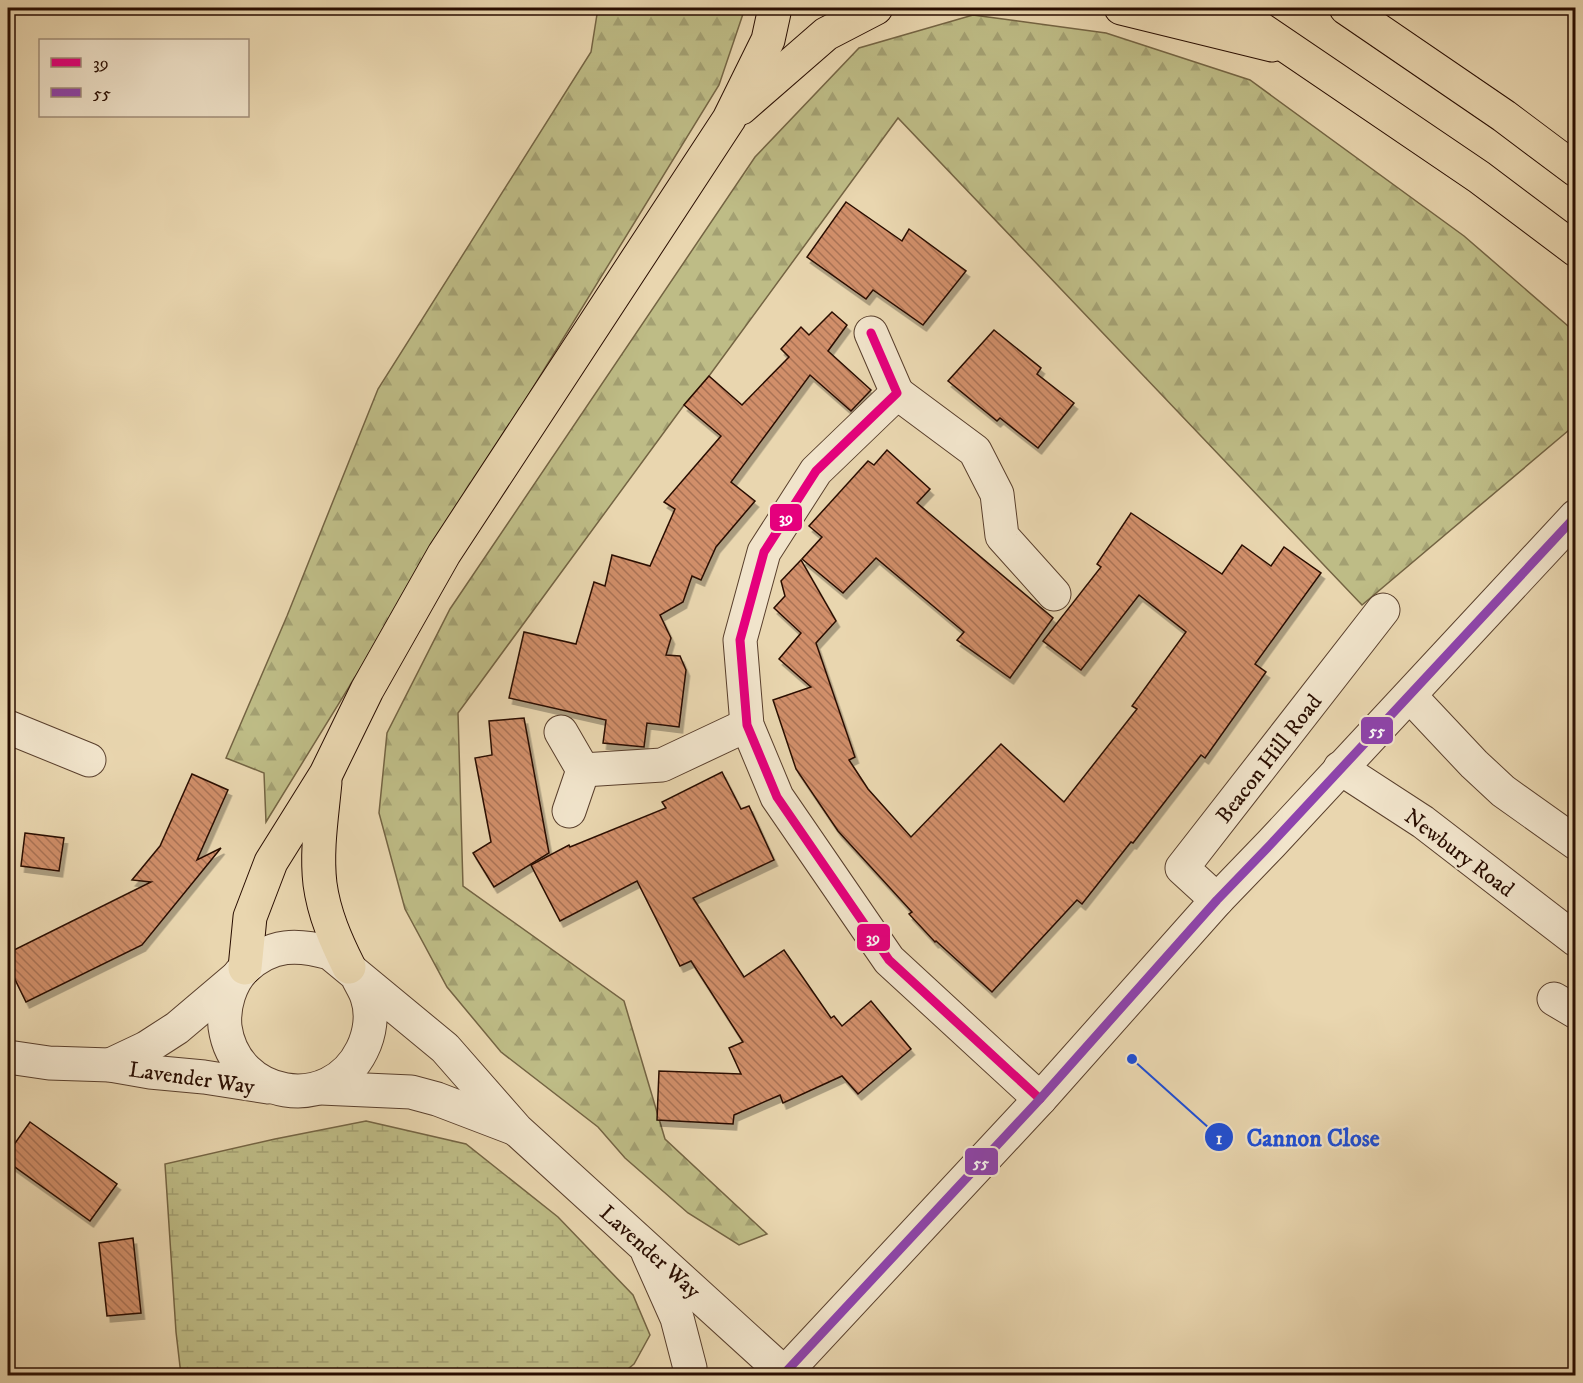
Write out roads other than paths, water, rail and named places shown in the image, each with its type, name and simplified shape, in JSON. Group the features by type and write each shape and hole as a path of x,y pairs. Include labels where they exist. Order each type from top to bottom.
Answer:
{"highway":[{"path":"243,971 250,917 272,862 326,774 367,690 444,554 729,119 768,40 775,8"},
{"path":"729,119 826,34 876,8"},
{"path":"1121,8 1294,50"},
{"path":"1230,8 1479,177 1575,250"},
{"path":"1346,8 1504,116 1575,170"},
{"path":"326,774 318,853 320,884 336,940 353,972"}],"street":[{"path":"871,333 897,393 975,451 997,494 1002,536 1054,594"},
{"path":"897,393 816,471 764,552 740,640 747,725 777,796 890,960 1040,1099"},
{"path":"783,1374 1040,1099 1217,900 1410,696 1575,516"},
{"name":"Beacon Hill Road","path":"1217,900 1182,868 1383,610"},
{"path":"1410,696 1474,764 1503,791 1575,843"},
{"path":"583,770 663,765 747,725"},
{"path":"8,727 89,760"},
{"path":"561,732 583,770 569,811"},
{"name":"Newbury Road","path":"1340,768 1423,822 1575,940"},
{"path":"285,947 308,947 330,953 353,972 367,996 371,1019 367,1041 357,1061 341,1078 321,1088 298,1092 275,1088 254,1078 237,1061 227,1040 224,1017 229,994 243,971 263,954 285,947"},
{"name":"Lavender Way","path":"110,1065 146,1048 177,1028 243,971"},
{"name":"Lavender Way","path":"353,972 446,1048 517,1130 783,1374"},
{"name":"Lavender Way","path":"8,1057 49,1063 110,1065 275,1088"},
{"name":"Lavender Way","path":"321,1088 411,1092 438,1099 517,1130"},
{"path":"645,1245 677,1318 690,1376"}],"place":[{"name":"Cannon Close","path":"1132,1059"}]}
